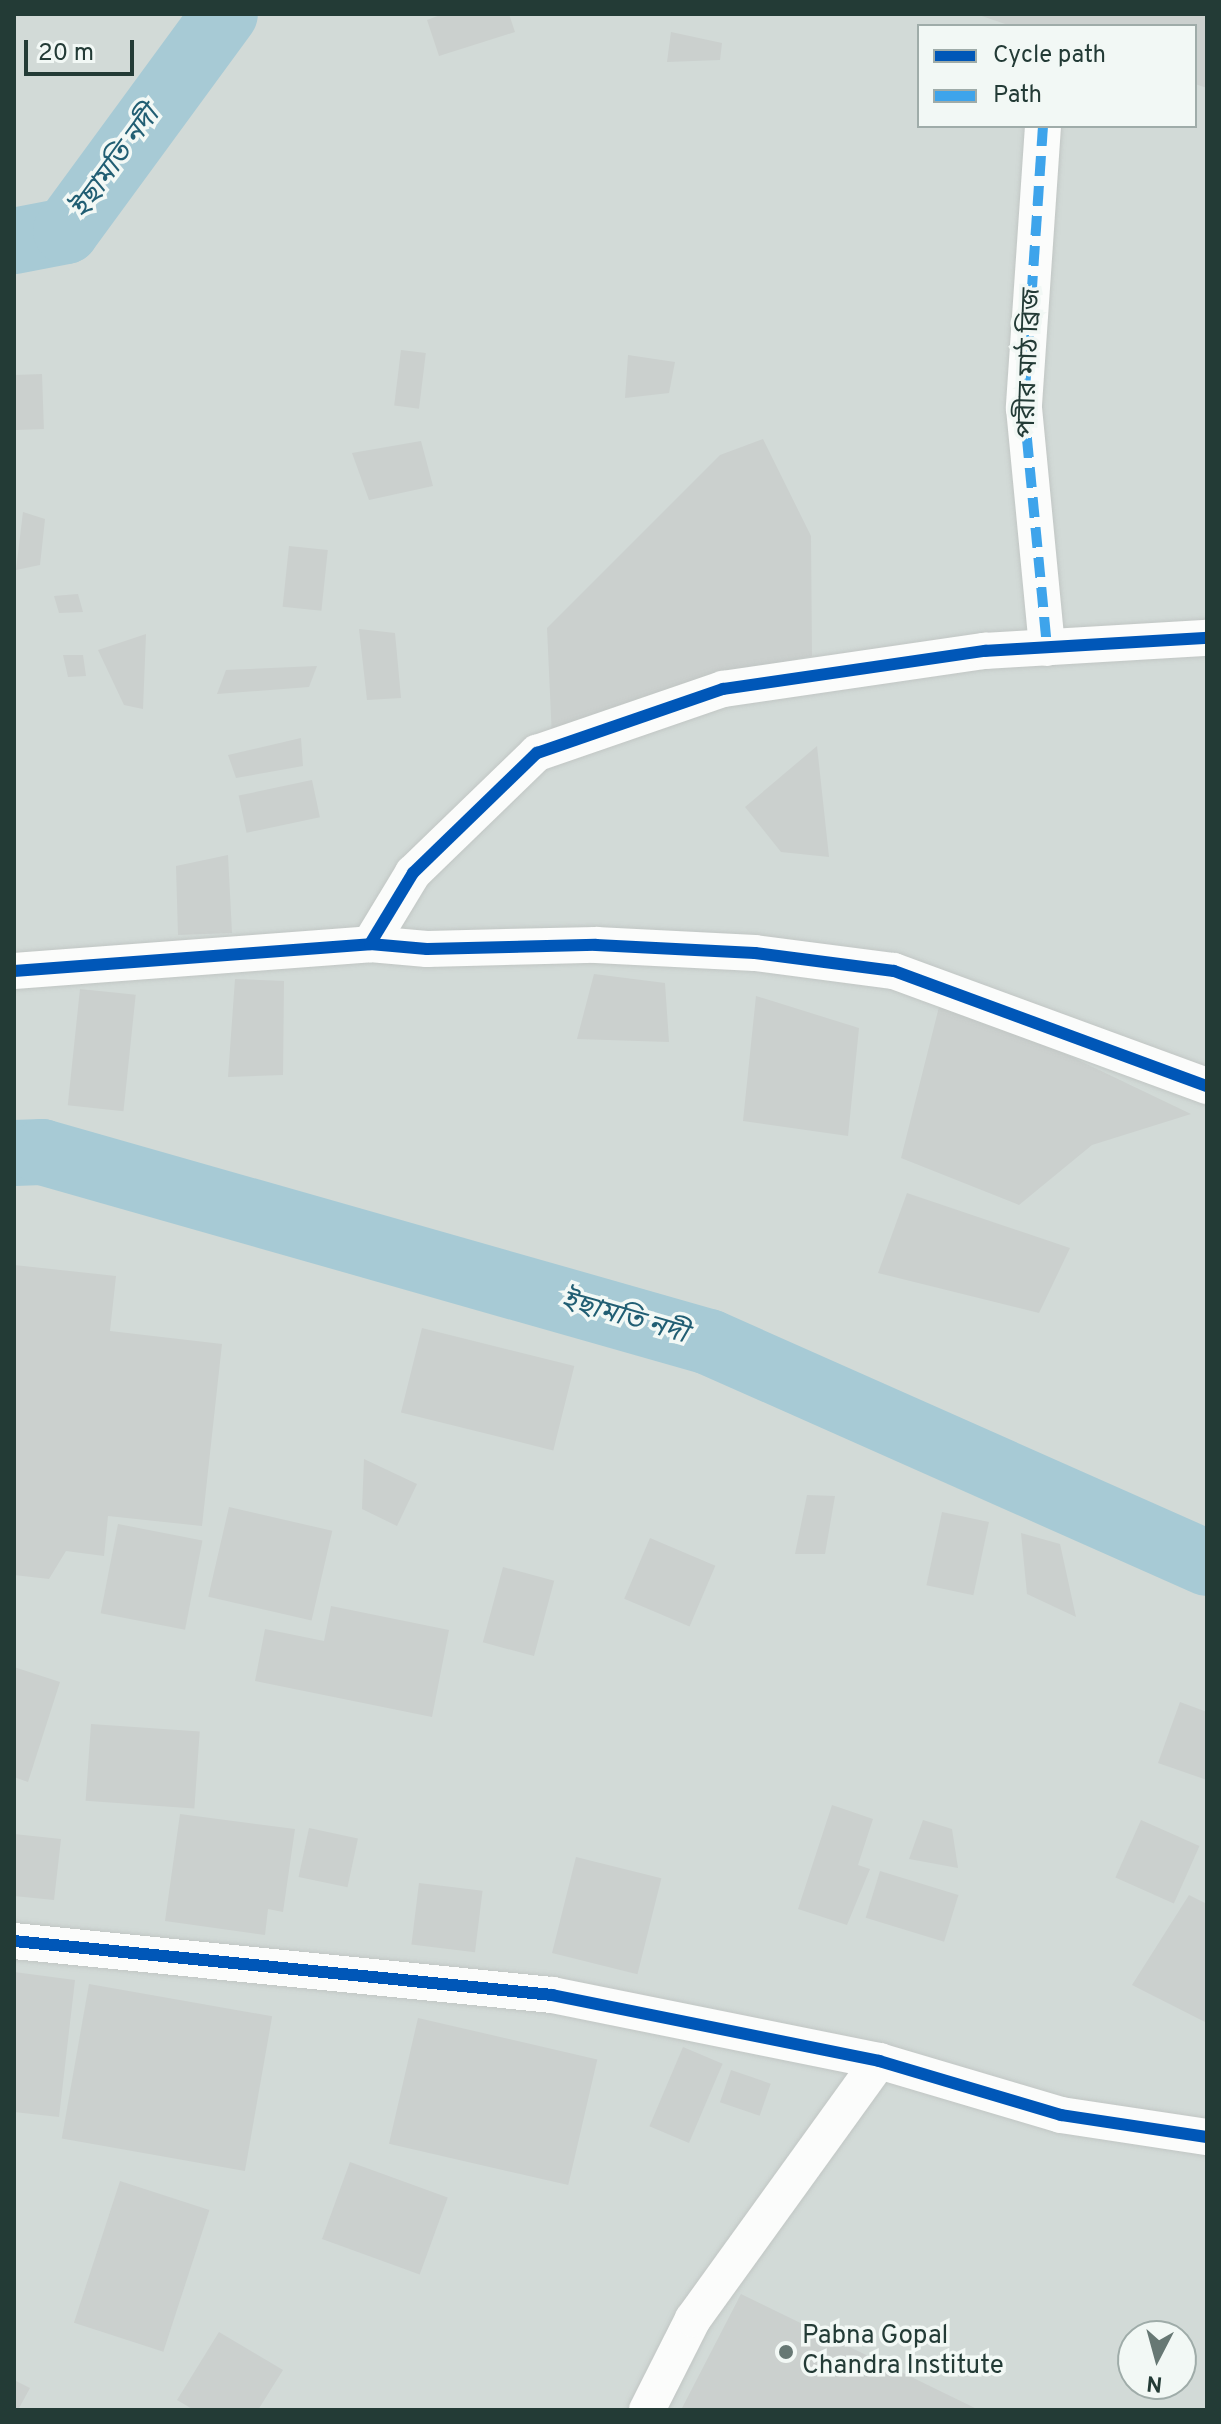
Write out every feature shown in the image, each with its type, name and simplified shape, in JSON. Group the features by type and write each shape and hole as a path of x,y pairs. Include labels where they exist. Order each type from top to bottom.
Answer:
{"street":[{"name":"পরীর মাঠ ব্রিজ","path":"1043,128 1024,408 1047,648"},
{"path":"370,944 413,873 537,753 723,689 985,651 1207,638"},
{"path":"14,971 370,944 427,949 596,945 755,953 894,971 1207,1086"},
{"path":"14,1941 552,1995 879,2061 1061,2115 1205,2131"},
{"path":"647,2410 693,2319 879,2061"}],"shaded area":[{"path":"14,14 1207,14 1207,2410 14,2410"}],"building":[{"path":"443,14 509,14 515,32 439,56 427,20"},
{"path":"976,14 1207,14 1207,88 1197,85 1197,24 1005,24"},
{"path":"671,32 722,43 720,60 667,62"},
{"path":"401,350 426,353 419,409 394,406"},
{"path":"628,355 675,362 669,393 625,398"},
{"path":"42,374 44,429 16,430 14,375"},
{"path":"763,439 811,536 812,656 692,681 552,738 547,628 720,455"},
{"path":"421,441 433,486 369,500 352,453"},
{"path":"23,512 45,519 40,565 16,570"},
{"path":"289,546 328,550 321,611 283,607"},
{"path":"78,594 83,612 59,613 54,596"},
{"path":"359,629 395,633 401,698 367,700"},
{"path":"146,634 143,709 124,705 98,650"},
{"path":"63,655 83,655 86,676 68,677"},
{"path":"317,666 309,687 217,694 226,670"},
{"path":"301,738 303,766 236,778 228,755"},
{"path":"817,746 829,857 781,852 745,807"},
{"path":"312,780 320,817 247,833 239,796"},
{"path":"228,855 232,933 178,935 176,866"},
{"path":"594,974 665,983 669,1042 577,1039"},
{"path":"235,979 284,981 283,1075 228,1077"},
{"path":"80,989 136,995 123,1111 68,1105"},
{"path":"942,995 1191,1114 1092,1145 1019,1205 901,1158"},
{"path":"756,996 859,1028 848,1136 743,1121"},
{"path":"907,1193 1070,1248 1039,1313 878,1273"},
{"path":"14,1265 116,1276 110,1331 222,1344 202,1526 108,1516 104,1556 66,1551 49,1579 14,1575"},
{"path":"422,1328 574,1366 553,1450 401,1412"},
{"path":"364,1459 417,1484 397,1526 362,1509"},
{"path":"807,1495 835,1496 825,1554 795,1554"},
{"path":"229,1507 332,1531 312,1620 208,1597"},
{"path":"942,1512 989,1522 973,1595 926,1585"},
{"path":"118,1524 202,1540 185,1630 101,1613"},
{"path":"1021,1533 1060,1544 1076,1617 1027,1594"},
{"path":"650,1538 715,1566 690,1626 624,1599"},
{"path":"503,1567 554,1581 534,1656 483,1642"},
{"path":"331,1606 449,1630 432,1717 255,1681 265,1629 324,1641"},
{"path":"14,1667 60,1682 28,1782 14,1777"},
{"path":"1180,1702 1207,1712 1207,1780 1158,1763"},
{"path":"91,1724 200,1732 194,1808 86,1801"},
{"path":"832,1805 873,1819 858,1865 870,1869 847,1925 798,1909"},
{"path":"180,1814 295,1829 283,1912 268,1909 265,1935 165,1921"},
{"path":"923,1820 952,1829 958,1868 909,1859"},
{"path":"1141,1820 1199,1846 1174,1904 1115,1878"},
{"path":"309,1828 358,1838 348,1887 299,1877"},
{"path":"14,1834 61,1839 54,1900 14,1896"},
{"path":"576,1857 661,1878 637,1974 552,1953"},
{"path":"880,1871 958,1895 944,1942 866,1918"},
{"path":"419,1883 483,1891 475,1952 411,1945"},
{"path":"1189,1895 1207,1904 1207,2023 1132,1985"},
{"path":"14,1972 75,1980 59,2117 14,2112"},
{"path":"89,1984 272,2016 245,2171 62,2139"},
{"path":"418,2018 597,2059 568,2185 389,2144"},
{"path":"683,2047 723,2064 689,2143 649,2126"},
{"path":"731,2070 771,2084 760,2116 720,2102"},
{"path":"350,2162 448,2198 420,2275 322,2239"},
{"path":"120,2181 209,2210 163,2352 74,2323"},
{"name":"Pabna Gopal Chandra Institute","path":"741,2294 979,2410 681,2410"},
{"path":"219,2332 283,2370 258,2410 194,2410 177,2400"},
{"path":"14,2380 30,2388 18,2410 14,2410"}],"waterway":[{"name":"ইছামতি নদী","path":"14,241 66,231 225,14"},
{"name":"ইছামতি নদী","path":"14,1153 42,1152 709,1342 1207,1563"}],"marked path":[{"path":"1043,128 1024,408 1047,648"}],"cycle path":[{"path":"370,944 413,873 537,753 723,689 985,651 1207,638"},
{"path":"14,971 370,944 427,949 596,945 755,953 894,971 1207,1086"},
{"path":"14,1941 552,1995 879,2061 1061,2115 1207,2137"}],"place":[{"name":"Pabna Gopal Chandra Institute","path":"786,2352"}]}
